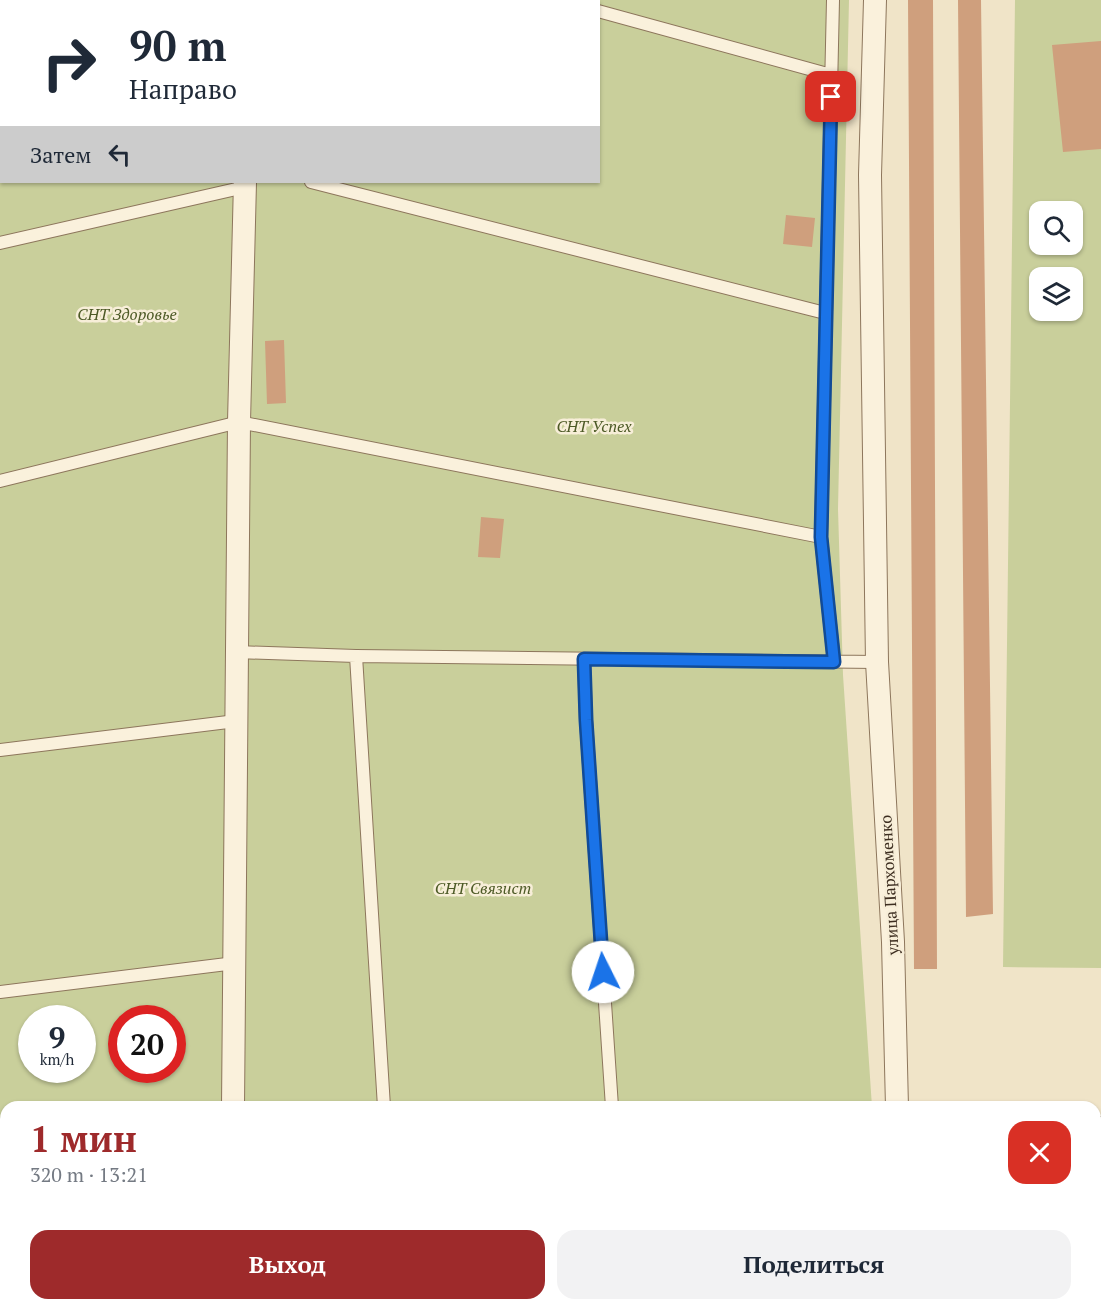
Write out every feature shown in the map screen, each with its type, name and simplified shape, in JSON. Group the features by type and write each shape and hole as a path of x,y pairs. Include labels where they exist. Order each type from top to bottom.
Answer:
{"street":[{"name":"улица Пархоменко","path":"875,0 870,175 877,662 893,942 897,1101"},
{"path":"233,1101 236,652 245,184"}],"lane":[{"path":"833,0 821,537 834,662"},
{"path":"600,12 831,75"},
{"path":"315,183 825,313"},
{"path":"0,243 245,184"},
{"path":"0,481 239,422 821,537"},
{"path":"236,652 356,656 877,662"},
{"path":"356,656 384,1101"},
{"path":"584,659 586,720 612,1101"},
{"path":"0,750 236,721"},
{"path":"0,992 235,963"}],"green space":[{"path":"600,0 849,0 838,509 843,675 872,1101 0,1101 0,183 600,183"},
{"path":"1015,0 1101,0 1101,968 1003,967"}],"building":[{"path":"908,0 933,0 937,969 914,969"},
{"path":"958,0 981,0 993,914 966,917"},
{"path":"1101,41 1101,149 1063,152 1052,45"},
{"path":"786,215 815,218 812,247 783,244"},
{"path":"284,340 286,403 267,404 265,341"},
{"path":"481,517 504,519 500,558 478,557"}],"route":[{"path":"603,972 584,659 834,662 821,537 831,97"}],"park label":[{"name":"СНТ Здоровье","path":"127,314"},
{"name":"СНТ Успех","path":"594,426"},
{"name":"СНТ Связист","path":"483,888"}]}
